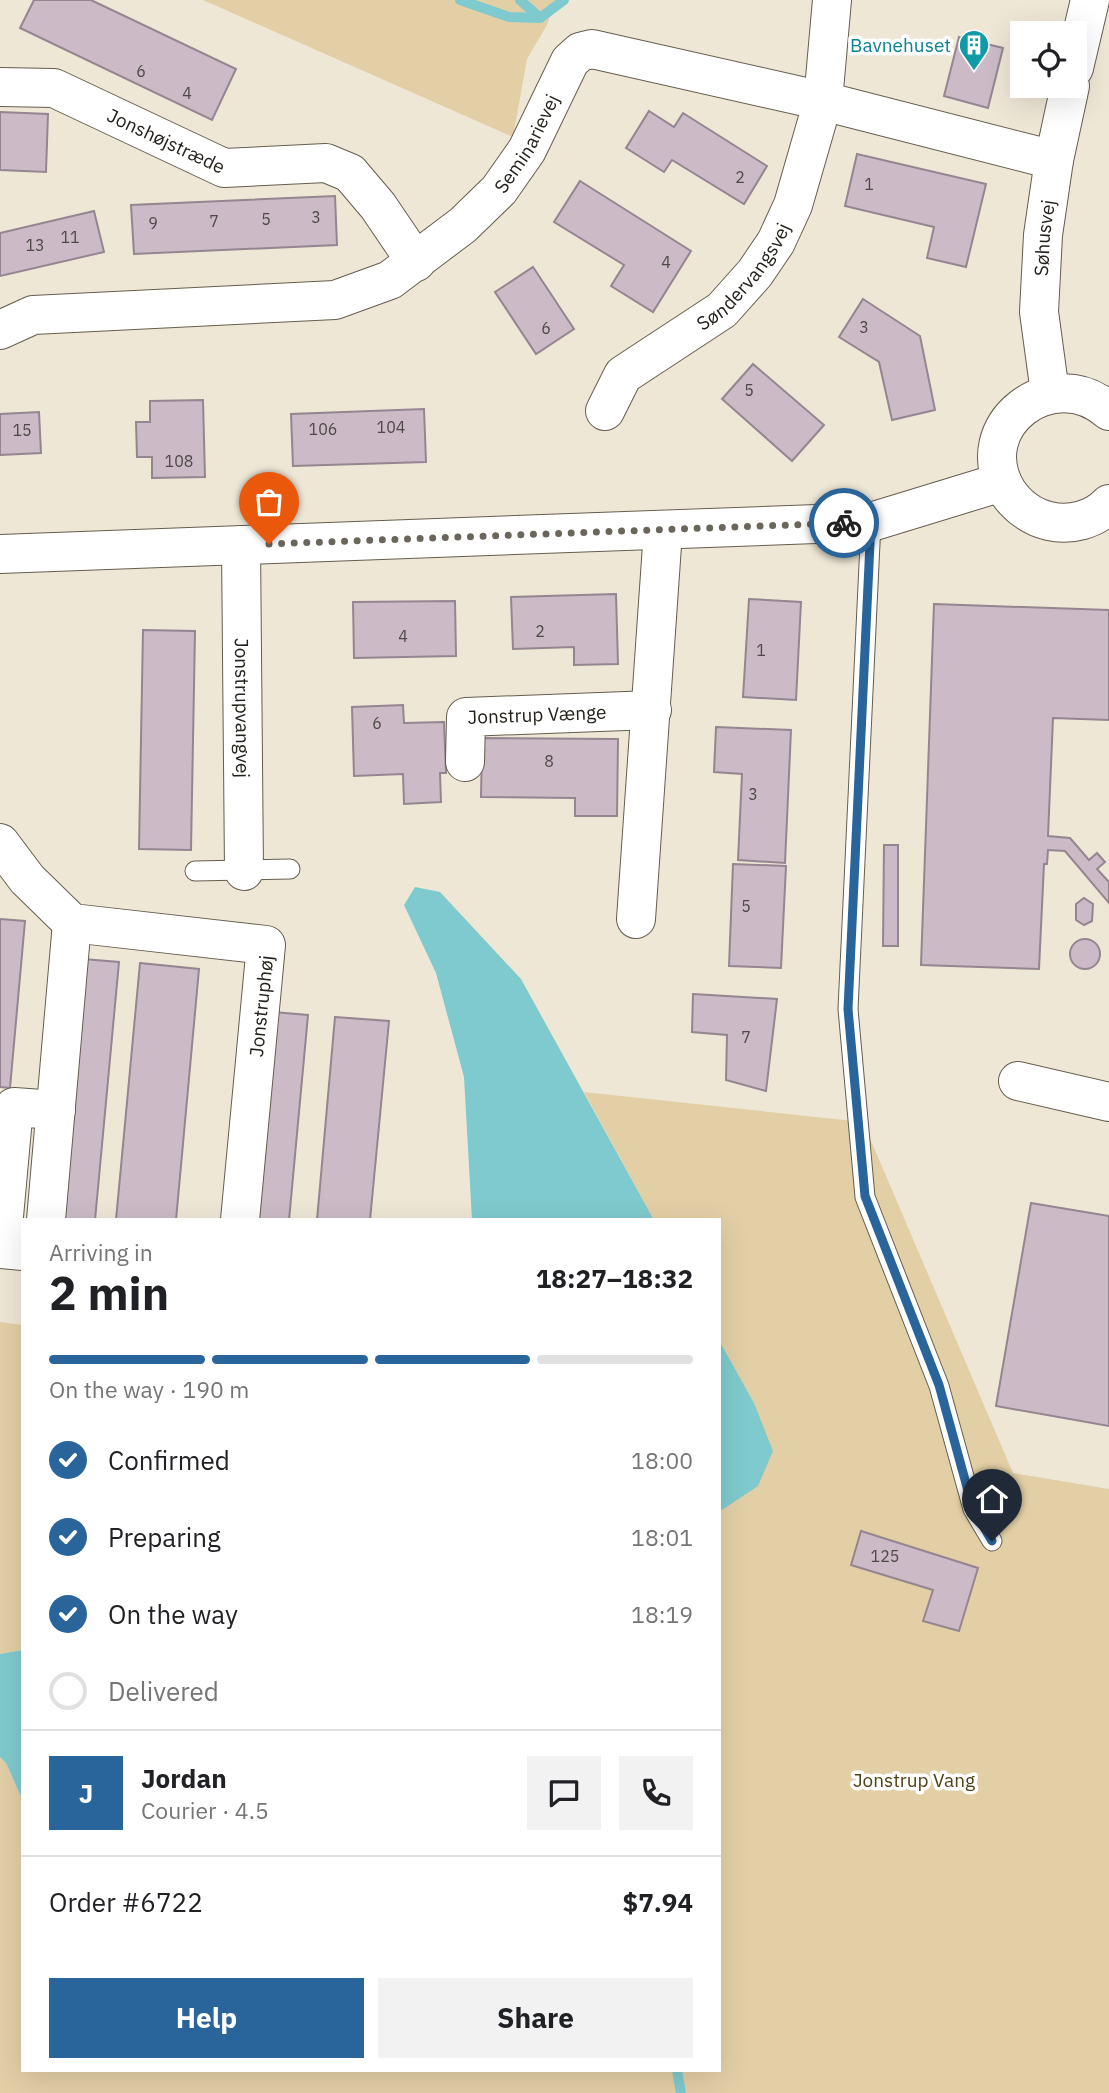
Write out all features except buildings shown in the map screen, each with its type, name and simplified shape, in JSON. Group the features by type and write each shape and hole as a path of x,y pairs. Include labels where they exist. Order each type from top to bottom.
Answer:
{"street":[{"name":"Søndervangsvej","path":"605,411 623,374 722,310 755,273 776,242 793,205 823,101 832,0"},
{"path":"1085,21 1090,0"},
{"name":"Seminarievej","path":"0,330 33,315 335,300 390,280 463,225 499,190 527,150 570,61 580,52 592,49 823,101 1054,160"},
{"name":"Jonshøjstræde","path":"0,87 54,88 224,168 326,163 350,173 378,206 416,262"},
{"name":"Søhusvej","path":"1050,393 1039,312 1043,235 1054,160 1067,98"},
{"path":"1109,411 1100,403 1067,392 1050,393 1032,400 1017,411 1005,426 999,444 998,464 1002,482 1011,497 1024,510 1039,519 1074,523 1091,517 1109,505"},
{"path":"0,554 871,522 1002,482"},
{"path":"636,919 663,531"},
{"name":"Jonstrupvangvej","path":"241,545 244,871"},
{"name":"Jonstrup Vænge","path":"465,762 466,717 652,710"},
{"path":"0,843 27,879 72,923 46,1218"},
{"name":"Jonstruphøj","path":"72,923 266,945 240,1218"},
{"path":"1018,1082 1109,1102"},
{"path":"21,1251 1,1249 14,1107 56,1111"}],"lane":[{"path":"871,522 848,1009 865,1196 939,1385 973,1509 992,1541"},
{"path":"195,871 290,869"}],"green space":[{"path":"203,0 555,0 547,25 527,59 513,137"},
{"name":"Jonstrup Vang","path":"584,1092 863,1122 1013,1473 1109,1489 1109,2093 0,2093 0,1757 6,1763 21,1797 21,2072 721,2072 721,1511 758,1485 754,1403 721,1344 721,1218 653,1218"},
{"path":"0,1322 21,1325 21,1650 0,1654"}],"water":[{"path":"415,887 440,892 521,979 653,1218 472,1218 464,1077 436,973 404,905"},
{"path":"721,1344 754,1403 773,1451 758,1486 721,1511"},
{"path":"21,1650 21,1797 6,1763 0,1757 0,1654"}],"waterway":[{"path":"460,0 509,17 540,18 564,0"},
{"path":"520,0 540,18"},
{"path":"677,2072 681,2093"}],"way so far":[{"path":"269,544 844,523"}],"place":[{"name":"Bavnehuset","path":"974,72"}],"route":[{"path":"844,523 871,522 848,1009 865,1196 939,1385 973,1509 992,1541"}]}
